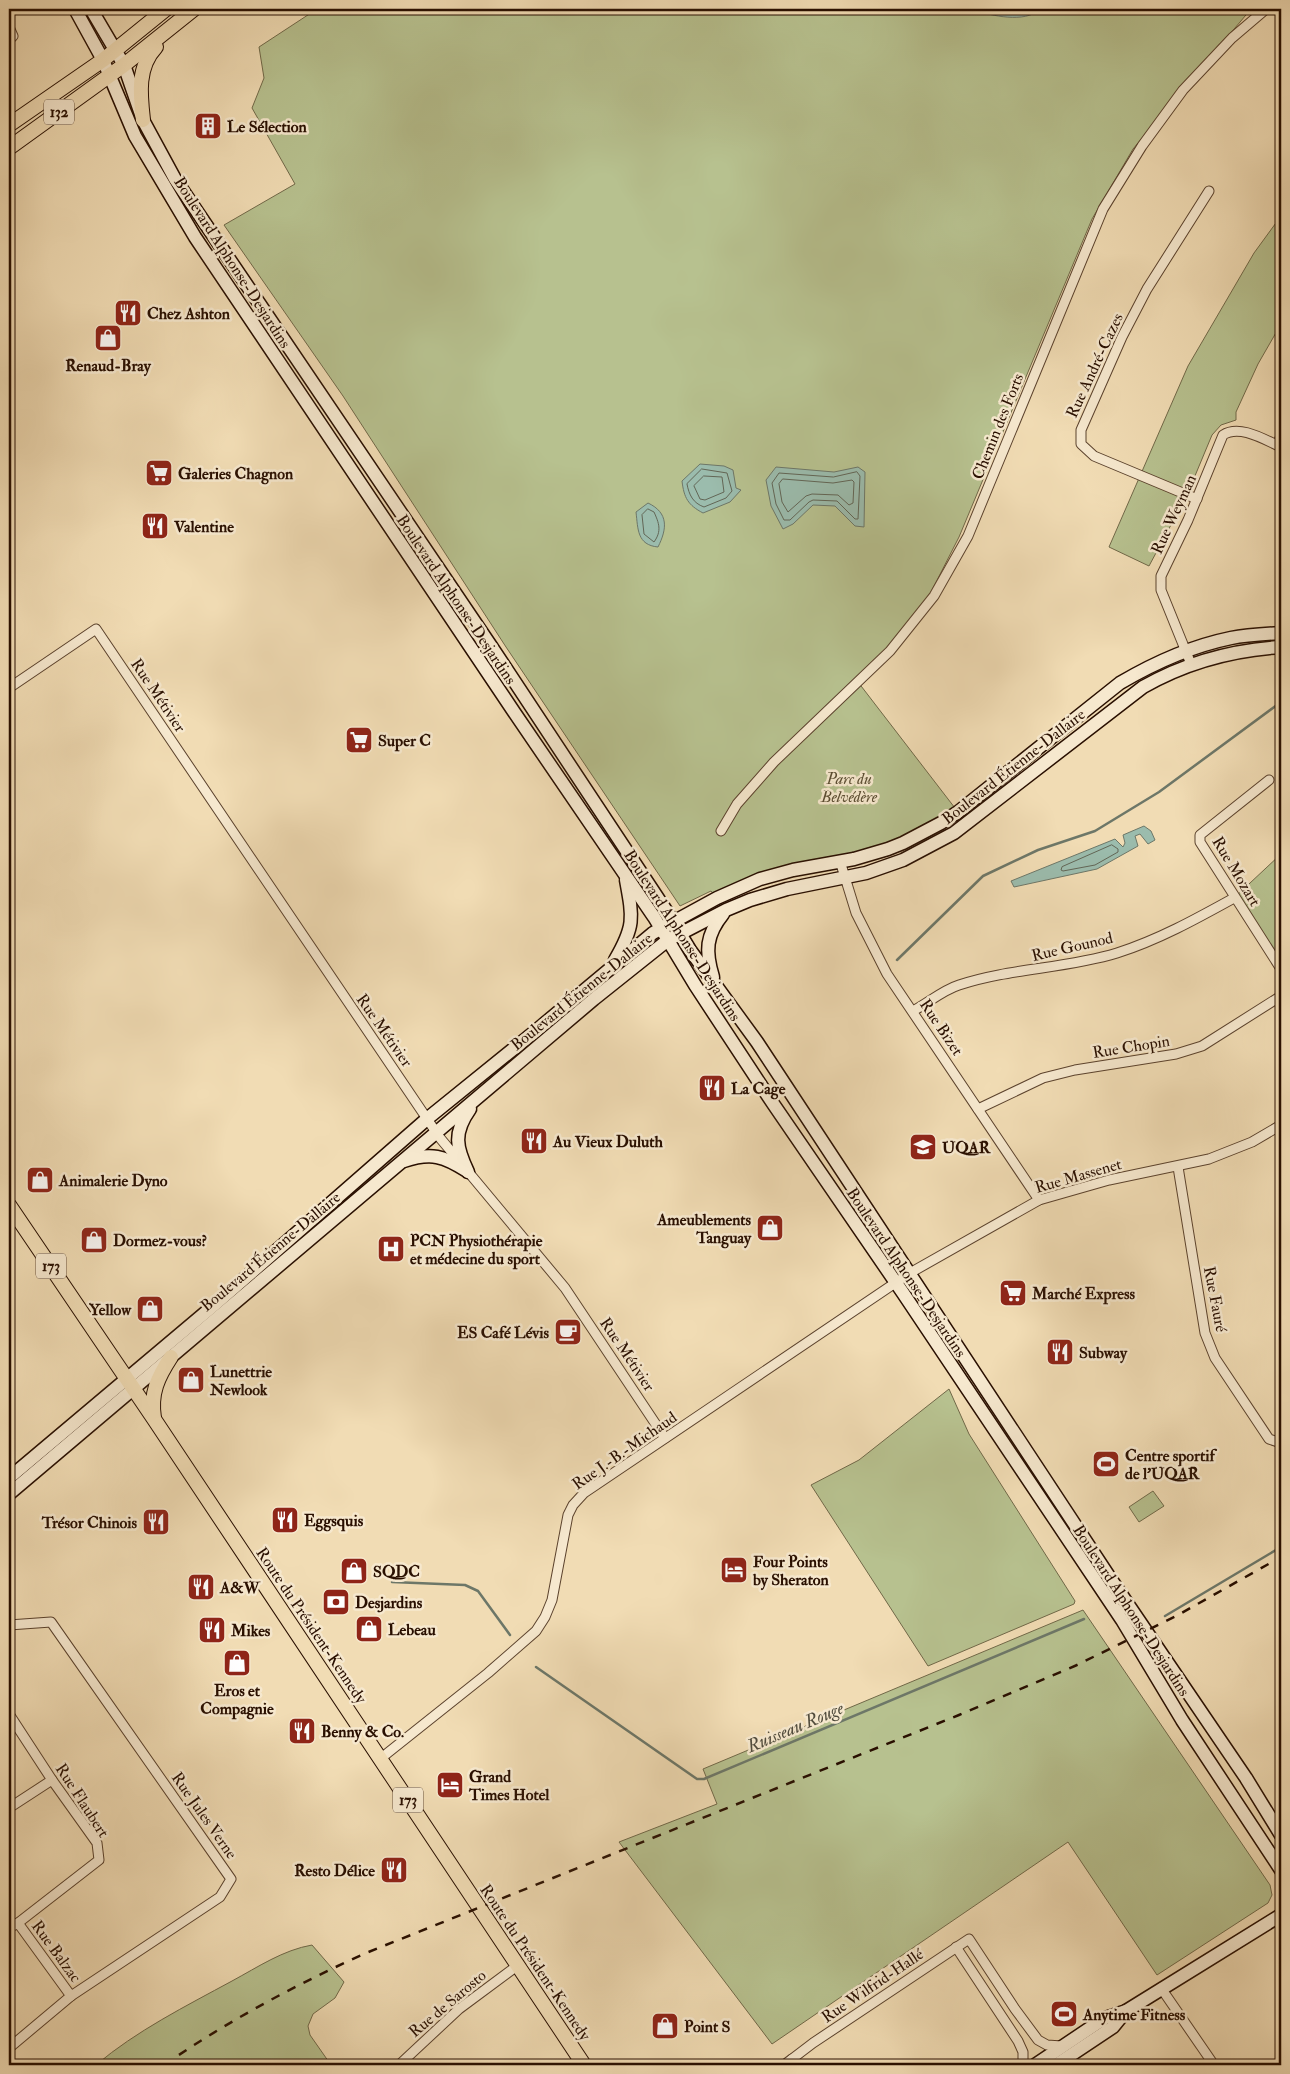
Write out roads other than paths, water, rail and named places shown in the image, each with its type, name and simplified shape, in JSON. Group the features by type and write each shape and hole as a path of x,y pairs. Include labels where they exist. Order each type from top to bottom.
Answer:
{"main road":[{"name":"Boulevard Alphonse-Desjardins","path":"75,9 103,60 135,136 195,238 624,873 774,1105 1122,1620 1182,1720 1281,1870"},
{"name":"Boulevard Alphonse-Desjardins","path":"91,9 124,65 144,120 175,179 491,646 673,920 680,934 757,1042 1110,1578 1246,1778 1281,1835"},
{"name":"132","path":"9,124 103,60 166,9"},
{"name":"132","path":"9,148 110,76 190,12"},
{"path":"144,120 141,86 144,64 148,56 190,12"},
{"name":"Boulevard Étienne-Dallaire","path":"9,1494 226,1295 428,1118 660,928 730,891 760,879 793,870 863,856 903,843 954,816 1120,683 1153,665 1186,651 1231,638 1281,633"},
{"name":"Boulevard Étienne-Dallaire","path":"9,1478 130,1384 171,1356 594,999 668,940 726,910 750,900 787,889 866,873 903,860 954,833 1133,693 1155,680 1191,664 1235,653 1281,647"},
{"path":"612,967 631,928 632,913 624,873"},
{"path":"716,985 711,970 708,948 712,930 726,910"},
{"path":"468,1172 458,1149 458,1134 465,1116 480,1096"},
{"path":"400,1162 414,1157 435,1156 453,1162 468,1172"},
{"name":"Route du Président-Kennedy","path":"9,1205 154,1419 584,2065"},
{"path":"154,1419 152,1407 154,1389 159,1374 171,1356"},
{"path":"1035,2065 1105,2018 1126,2011 1281,1914"},
{"path":"1056,2065 1113,2027 1126,2011"}],"street":[{"name":"Chemin des Forts","path":"721,831 737,804 774,762 890,651 934,596 968,536 1103,209 1142,146 1183,90 1232,38 1266,9"},
{"path":"9,27 13,36 9,40"},
{"name":"Rue André-Cazes","path":"1197,499 1094,456 1081,444 1080,430 1122,338 1147,289 1208,191"},
{"name":"Rue Weyman","path":"1191,664 1160,584 1164,567 1197,499 1223,435 1229,431 1241,431 1279,446"},
{"path":"1279,446 1281,436"},
{"name":"Rue Métivier","path":"9,688 96,629 436,1132 565,1288 665,1438"},
{"name":"Rue Mozart","path":"1269,780 1200,835 1200,842 1281,969"},
{"name":"Rue Bizet","path":"840,861 856,913 888,974 1039,1200"},
{"name":"Rue Gounod","path":"913,1011 958,986 988,977 1058,967 1116,953 1161,936 1234,898"},
{"name":"Rue Chopin","path":"978,1109 1043,1078 1075,1070 1176,1054 1202,1046 1281,996"},
{"name":"Rue Massenet","path":"896,1283 910,1273 1039,1200 1109,1180 1178,1167 1218,1156 1252,1142 1281,1125"},
{"name":"Rue Fauré","path":"1178,1167 1205,1333 1215,1358 1269,1439 1281,1442"},
{"name":"Rue J.-B.-Michaud","path":"380,1759 494,1668 536,1631 545,1617 552,1600 568,1515 573,1505 584,1493 896,1283"},
{"name":"Rue Jules Verne","path":"9,1625 51,1622 231,1879 220,1897 71,1996 9,2048"},
{"name":"Rue Flaubert","path":"9,1714 52,1780 97,1842 99,1860 9,1928"},
{"path":"9,1808 52,1780"},
{"name":"Rue Balzac","path":"18,1923 71,1996"},
{"name":"Rue Wilfrid-Hallé","path":"788,2063 812,2043 969,1938 1038,2040 1047,2046 1062,2046"},
{"path":"956,1947 1018,2041 1023,2052 1023,2065"},
{"name":"Rue de Sarosto","path":"399,2065 459,2009 517,1966"},
{"path":"1161,1988 1214,2065"}],"water":[{"path":"975,9 1039,10 1025,16 1008,17"},
{"path":"700,464 724,466 733,470 736,488 741,490 730,502 703,513 688,500 682,481"},
{"path":"776,467 834,472 858,467 865,472 864,527 855,526 835,506 813,505 793,524 783,529 771,506 766,480"},
{"path":"648,503 655,507 663,517 663,534 658,547 651,546 642,540 638,530 636,512"},
{"path":"1144,826 1151,831 1155,840 1148,844 1140,834 1135,836 1138,846 1097,869 1014,887 1011,881 1115,839 1123,847 1125,843 1123,835"}],"waterway":[{"path":"897,960 983,876 1038,850 1095,831 1159,792 1281,702"},
{"name":"Ruisseau Rouge","path":"1165,1616 1281,1547"},
{"name":"Ruisseau Rouge","path":"392,1582 465,1585 478,1591 510,1635"},
{"name":"Ruisseau Rouge","path":"536,1667 697,1779 704,1779 1084,1619"}],"railway":[{"path":"164,2065 262,2004 366,1953 959,1715 1077,1665 1178,1615 1281,1557"}],"place":[{"name":"Le Sélection","path":"208,126"},
{"name":"Chez Ashton","path":"128,313"},
{"name":"Renaud-Bray","path":"108,338"},
{"name":"Galeries Chagnon","path":"159,473"},
{"name":"Valentine","path":"155,526"},
{"name":"Super C","path":"359,740"},
{"name":"La Cage","path":"712,1088"},
{"name":"Au Vieux Duluth","path":"534,1141"},
{"name":"UQAR","path":"923,1147"},
{"name":"Animalerie Dyno","path":"40,1180"},
{"name":"Ameublements Tanguay","path":"770,1228"},
{"name":"Dormez-vous?","path":"94,1240"},
{"name":"PCN Physiothérapie et médecine du sport","path":"391,1249"},
{"name":"Marché Express","path":"1013,1293"},
{"name":"Yellow","path":"150,1309"},
{"name":"ES Café Lévis","path":"568,1332"},
{"name":"Subway","path":"1060,1352"},
{"name":"Lunettrie Newlook","path":"191,1380"},
{"name":"Centre sportif de l'UQAR","path":"1106,1464"},
{"name":"Eggsquis","path":"285,1520"},
{"name":"Trésor Chinois","path":"156,1522"},
{"name":"Four Points by Sheraton","path":"734,1570"},
{"name":"SQDC","path":"354,1571"},
{"name":"A&W","path":"201,1587"},
{"name":"Desjardins","path":"336,1602"},
{"name":"Lebeau","path":"369,1629"},
{"name":"Mikes","path":"212,1630"},
{"name":"Eros et Compagnie","path":"237,1663"},
{"name":"Benny & Co.","path":"302,1731"},
{"name":"Grand Times Hotel","path":"450,1785"},
{"name":"Resto Délice","path":"394,1870"},
{"name":"Anytime Fitness","path":"1064,2014"},
{"name":"Point S","path":"665,2026"}],"park label":[{"name":"Parc du Belvédère","path":"849,787"}]}
